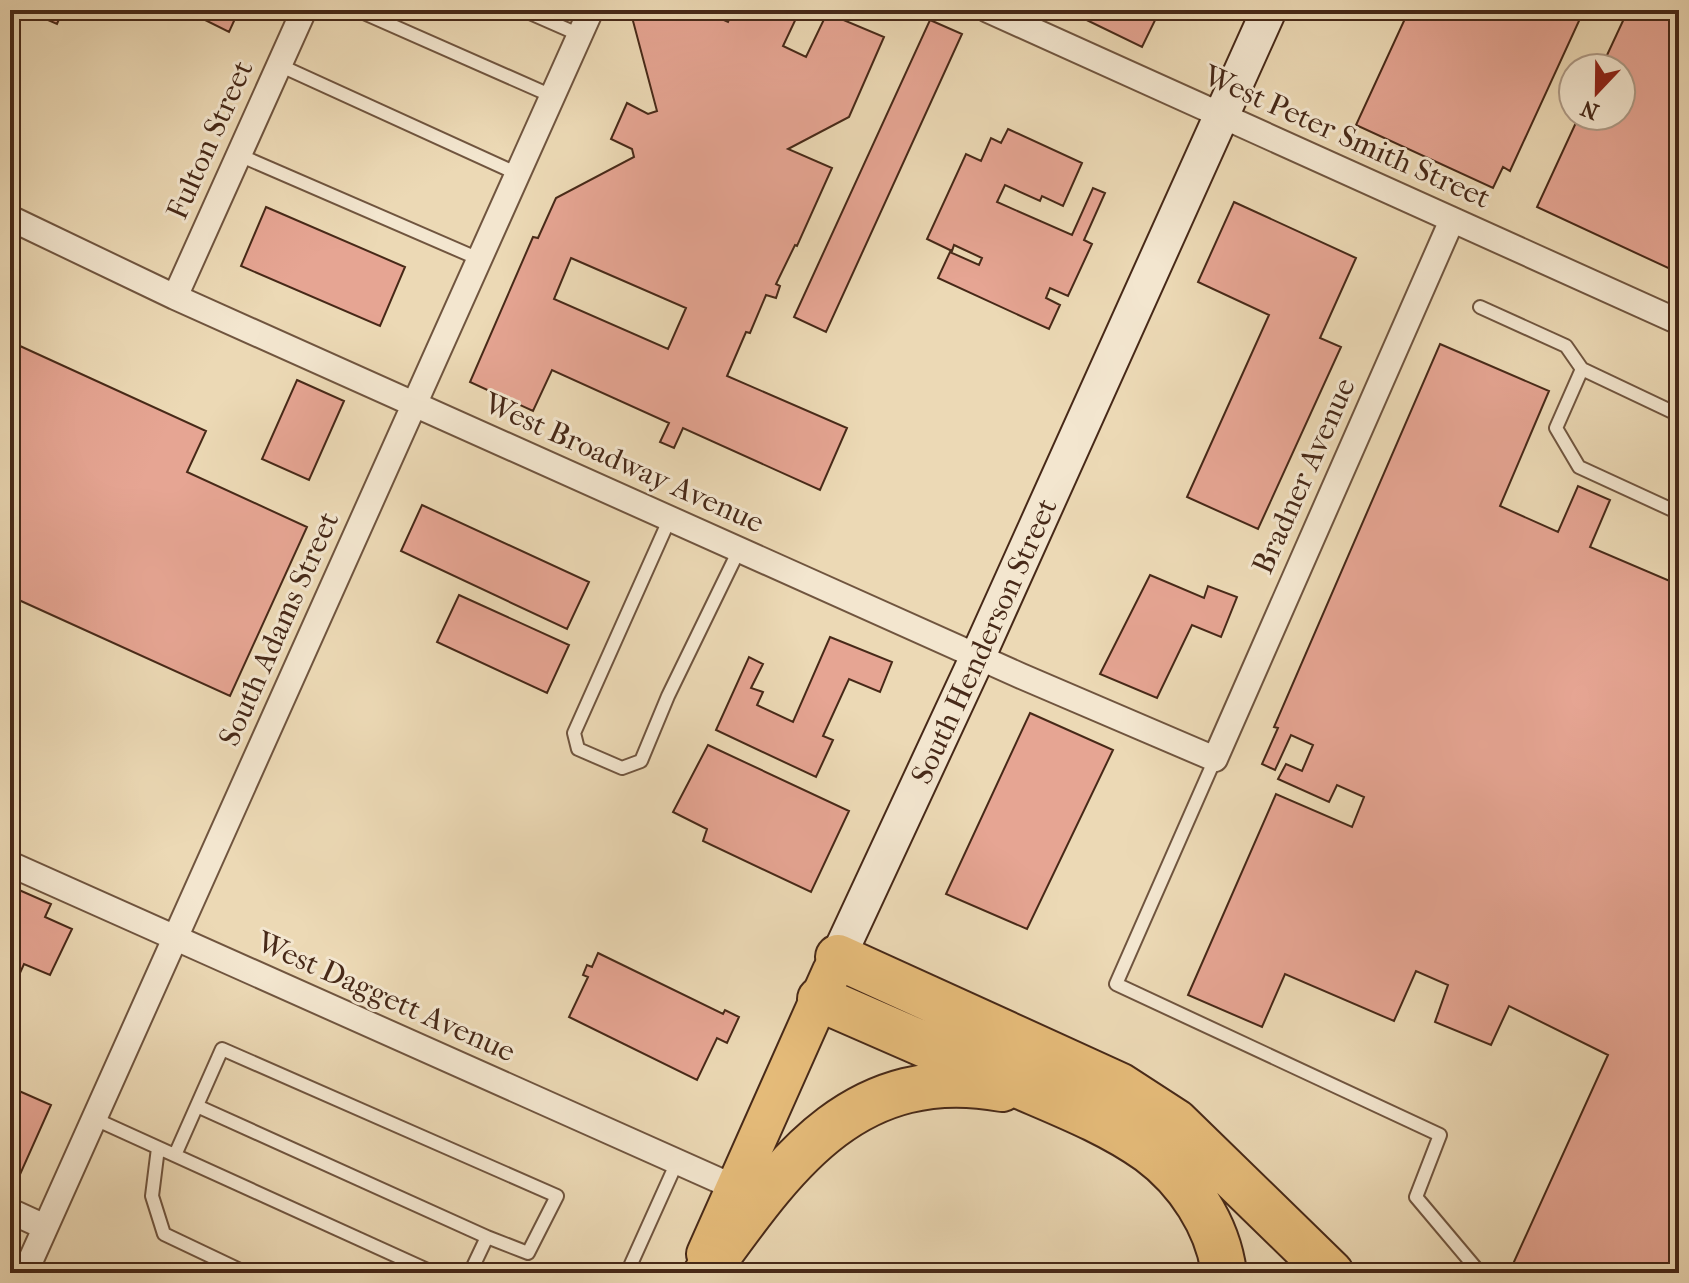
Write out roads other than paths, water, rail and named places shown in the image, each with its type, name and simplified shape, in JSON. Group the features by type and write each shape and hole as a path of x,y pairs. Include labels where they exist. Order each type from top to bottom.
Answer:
{"highway":[{"path":"838,957 1119,1085 1148,1102 1176,1122 1330,1273"},
{"path":"820,999 1044,1097 1119,1133 1148,1151 1174,1173 1207,1219 1224,1273"},
{"path":"706,1273 757,1202 800,1152 848,1116 872,1103 925,1088 960,1086 995,1088 1044,1097"}],"main road":[{"name":"South Henderson Street","path":"698,1273 838,957 978,656 1269,10"}],"street":[{"name":"Fulton Street","path":"175,297 304,10"},
{"name":"South Adams Street","path":"25,1273 591,10"},
{"name":"West Peter Smith Street","path":"988,10 1679,322"},
{"name":"West Broadway Avenue","path":"10,218 175,297 1215,759"},
{"name":"Bradner Avenue","path":"1215,759 1452,220"},
{"name":"West Daggett Avenue","path":"10,864 736,1188"},
{"path":"10,1211 45,1227"}],"lane":[{"path":"357,10 552,96"},
{"path":"523,10 580,35"},
{"path":"279,65 518,174"},
{"path":"239,155 479,259"},
{"path":"1480,307 1566,346 1582,369 1679,415"},
{"path":"1582,369 1556,428 1579,467 1679,513"},
{"path":"670,518 574,733 578,749 622,768 641,761 668,696 739,550"},
{"path":"1215,759 1116,984 1440,1135 1416,1197 1480,1273"},
{"path":"175,1155 222,1049 557,1196 528,1253 197,1106"},
{"path":"95,1119 434,1273"},
{"path":"158,1148 152,1196 164,1234 246,1273"},
{"path":"627,1273 677,1162"},
{"path":"470,1273 487,1237"}]}
